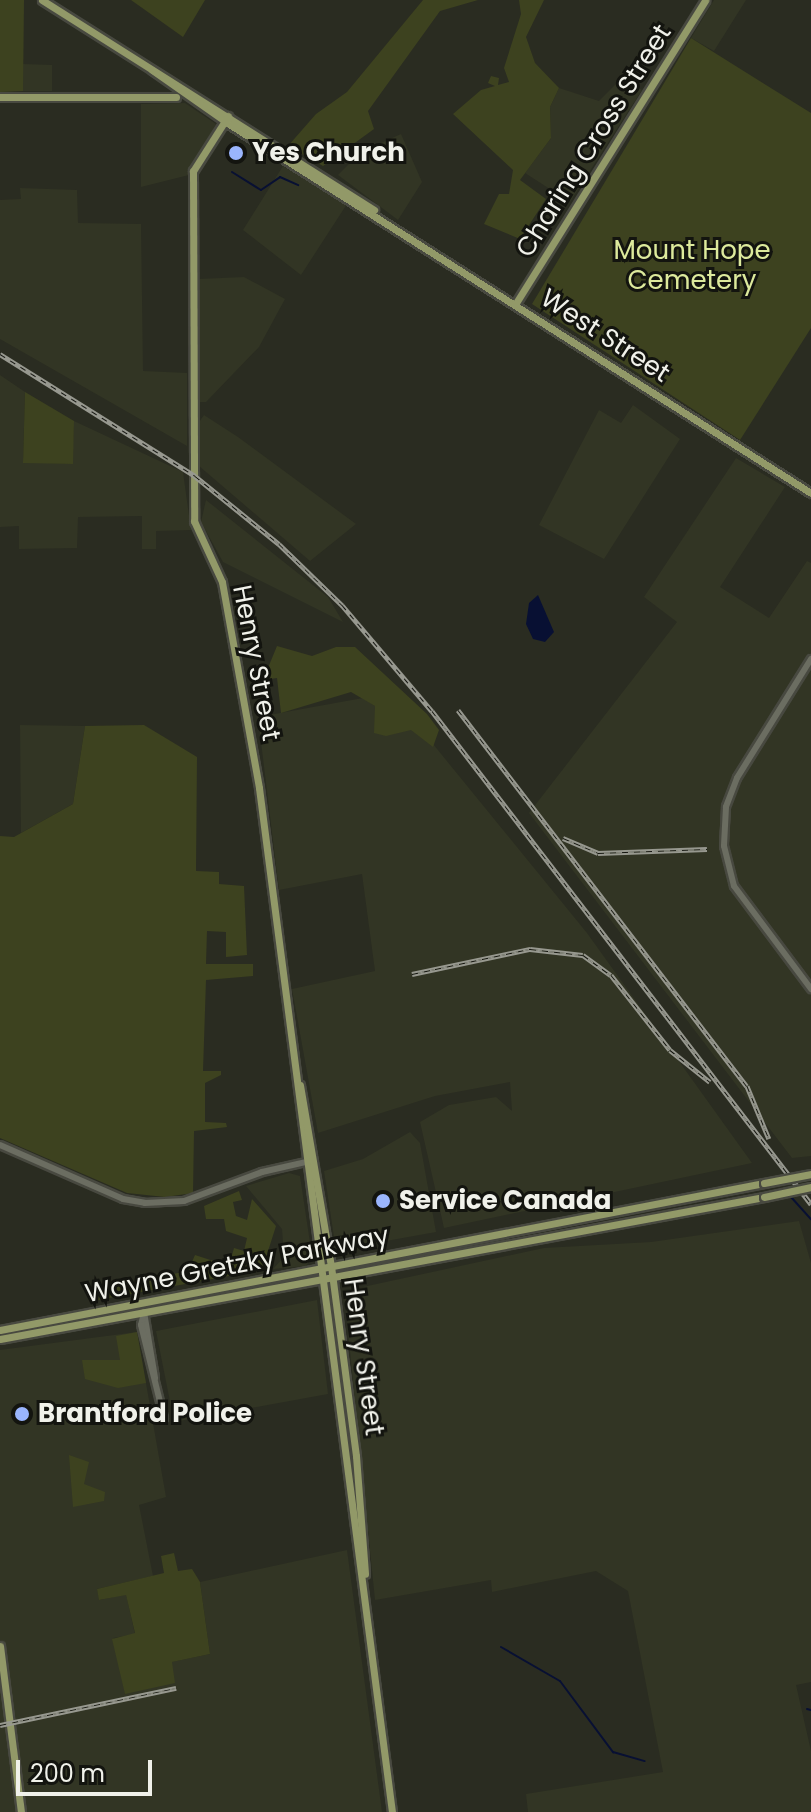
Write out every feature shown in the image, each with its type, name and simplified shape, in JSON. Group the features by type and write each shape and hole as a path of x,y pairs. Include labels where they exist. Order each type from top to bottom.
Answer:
{"main road":[{"name":"West Street","path":"42,0 811,493"},
{"name":"Charing Cross Street","path":"516,303 705,0"},
{"path":"0,95 176,97 187,93"},
{"name":"Henry Street","path":"226,119 193,171 194,521 222,582 261,796 311,1161 333,1279 356,1456 365,1588"},
{"name":"Henry Street","path":"311,1161 320,1269 365,1588 392,1812"},
{"name":"Wayne Gretzky Parkway","path":"0,1330 811,1174"},
{"name":"Wayne Gretzky Parkway","path":"0,1339 811,1187"},
{"path":"0,1646 21,1812"}],"street":[{"path":"811,659 737,778 726,808 724,846 734,886 811,989"},
{"path":"0,1145 123,1199 145,1203 184,1201 262,1172 311,1161"},
{"path":"142,1303 164,1418"}],"shaded area":[{"path":"714,0 746,0 714,51 691,38"},
{"path":"23,64 52,65 52,91 23,91"},
{"path":"622,78 642,90 570,202 525,173 551,138 550,107 559,88 599,101"},
{"path":"185,103 216,124 189,175 141,187 141,104"},
{"path":"401,134 422,182 398,220 338,175 361,152"},
{"path":"283,166 347,204 301,275 243,230"},
{"path":"20,188 77,190 78,223 141,224 143,371 187,373 187,446 0,339 0,200 21,199"},
{"path":"244,277 285,299 259,347 206,402 197,402 199,279"},
{"path":"0,375 25,392 23,462 72,464 74,421 183,472 191,530 156,531 156,549 142,549 142,516 78,517 77,548 19,549 19,526 0,527"},
{"path":"633,405 680,439 604,559 539,525 599,410 621,423"},
{"path":"204,415 356,524 310,561 199,466 197,425"},
{"path":"736,458 785,487 720,587 769,618 807,561 811,563 811,1156 792,1158 529,813 677,622 644,597"},
{"path":"206,500 328,597 343,622 223,562 201,522"},
{"path":"363,698 433,744 587,933 752,1163 444,1228 420,1122 449,1105 496,1097 512,1111 510,1082 435,1096 318,1133 292,989 375,971 362,874 279,890 258,717"},
{"path":"20,725 85,726 73,804 21,833"},
{"path":"410,1132 420,1143 436,1232 336,1250 324,1171 363,1159"},
{"path":"289,1173 300,1176 312,1256 306,1266 273,1269 284,1257 282,1229 246,1186"},
{"path":"799,1221 811,1263 811,1682 796,1685 811,1751 811,1812 528,1812 526,1794 663,1772 628,1591 596,1571 492,1592 491,1580 375,1600 344,1291 544,1248 651,1242"},
{"path":"317,1300 328,1394 174,1422 156,1331"},
{"path":"137,1332 166,1497 139,1505 153,1576 97,1589 100,1600 126,1594 135,1634 113,1638 174,1683 171,1662 210,1654 200,1582 347,1550 382,1812 0,1812 0,1350"}],"green space":[{"path":"0,0 24,0 23,91 0,92"},
{"path":"131,0 205,0 183,37"},
{"path":"423,0 478,0 440,11 368,111 374,129 323,166 288,146 316,114 347,92"},
{"path":"519,0 544,0 526,37 535,63 559,88 550,107 551,138 520,180 546,199 520,239 484,224 499,194 509,194 513,170 453,114 481,90 495,86 488,83 491,76 499,78 498,85 509,82 504,68 521,14"},
{"name":"Mount Hope Cemetery","path":"691,38 811,113 811,328 740,440 532,304"},
{"path":"25,392 74,421 73,464 23,463"},
{"path":"277,646 312,656 336,647 355,647 427,714 439,730 433,747 411,730 386,736 374,733 375,706 351,692 281,713 277,678 263,680"},
{"path":"144,725 197,757 196,871 219,872 219,884 244,886 247,955 226,957 226,932 207,931 206,964 253,964 253,976 206,980 203,1071 221,1071 221,1075 205,1083 205,1122 226,1123 227,1127 194,1131 193,1193 165,1197 127,1193 0,1138 0,836 14,837 73,804 85,726"},
{"path":"239,1191 242,1200 233,1202 236,1216 247,1220 252,1199 276,1226 262,1270 93,1301 93,1290 188,1271 195,1255 229,1266 234,1248 244,1251 247,1238 226,1231 224,1219 206,1219 204,1206"},
{"path":"137,1332 146,1383 118,1388 85,1379 82,1360 120,1360 116,1336"},
{"path":"69,1455 89,1462 84,1484 105,1492 104,1501 73,1507"},
{"path":"174,1553 178,1571 192,1569 200,1582 210,1654 172,1662 175,1683 125,1694 112,1639 135,1633 126,1595 99,1600 97,1589 164,1573 161,1556"}],"water":[{"path":"538,595 554,632 545,642 533,639 526,624 529,603"}],"waterway":[{"path":"232,172 261,190 280,177 298,185"},
{"path":"791,1197 811,1219"},
{"path":"501,1647 560,1681 613,1752 645,1761"},
{"path":"807,1709 811,1710"}],"railway":[{"path":"0,354 195,476 279,544 342,605 432,711 811,1204"},
{"path":"458,710 747,1086 769,1139"},
{"path":"563,838 598,853 707,849"},
{"path":"412,974 530,949 583,955 611,975 670,1050 710,1082"},
{"path":"0,1725 176,1688"}],"place":[{"name":"Yes Church","path":"236,153"},
{"name":"Service Canada","path":"383,1201"},
{"name":"Brantford Police","path":"22,1414"}]}
